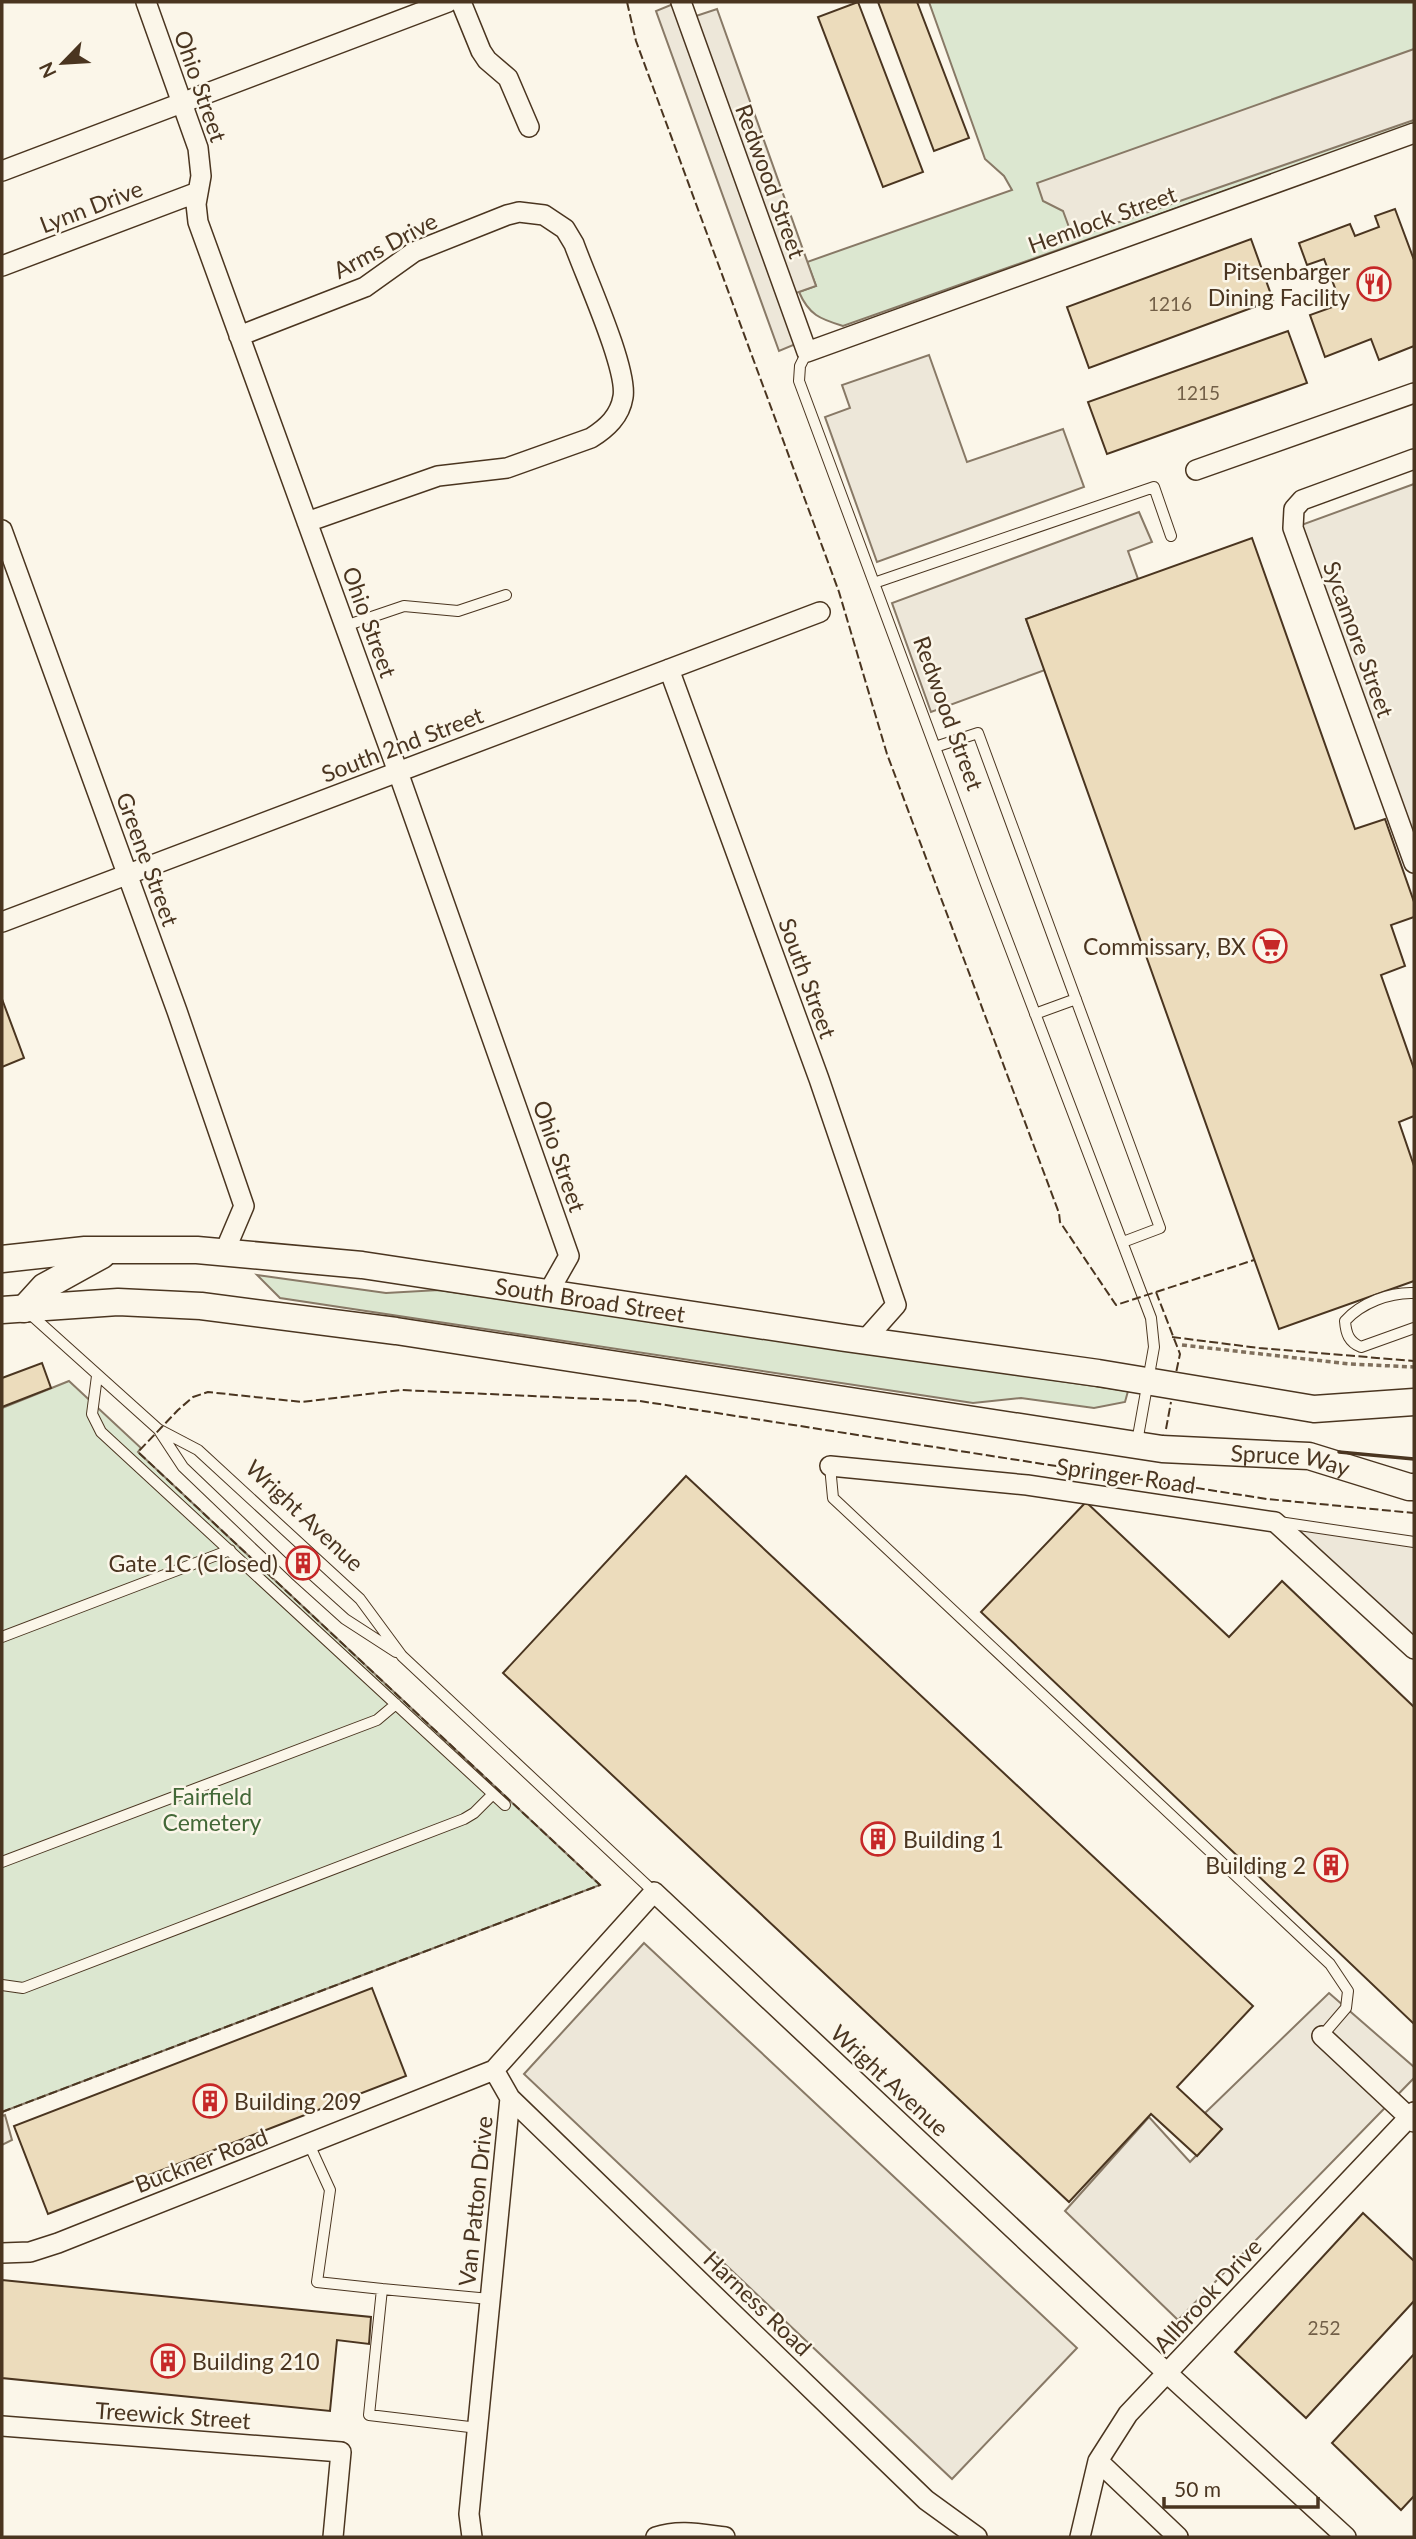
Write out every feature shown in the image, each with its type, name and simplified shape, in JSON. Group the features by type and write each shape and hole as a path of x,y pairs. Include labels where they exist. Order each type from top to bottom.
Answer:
{"street":[{"name":"Ohio Street","path":"146,2 201,160 198,222 398,772 569,1256 548,1293"},
{"path":"2,170 448,2"},
{"path":"461,2 481,51 487,60 508,78 529,127"},
{"name":"Redwood Street","path":"681,2 807,352"},
{"name":"Hemlock Street","path":"807,352 1414,133"},
{"name":"Lynn Drive","path":"2,266 198,192"},
{"name":"Arms Drive","path":"239,336 365,287 414,252 519,212 544,215 565,229 574,243 621,370 624,384 619,410 603,430 591,438 507,468 438,476 307,522"},
{"path":"1195,470 1414,393"},
{"name":"Sycamore Street","path":"1414,459 1302,500 1294,509 1293,528 1414,863"},
{"name":"Greene Street","path":"2,530 128,874 244,1206 224,1253"},
{"name":"South 2nd Street","path":"2,922 820,612"},
{"name":"South Street","path":"669,669 819,1079 895,1305 864,1340"},
{"name":"South Broad Street","path":"2,1259 85,1250 197,1250 362,1265 1162,1383"},
{"path":"9,1305 72,1269 113,1250"},
{"path":"9,1305 118,1302 201,1306 396,1331 1149,1447"},
{"path":"1162,1383 1314,1409 1414,1402"},
{"name":"Spruce Way","path":"1149,1447 1309,1456 1409,1487 1414,1486"},
{"name":"Springer Road","path":"830,1466 1027,1485 1275,1522"},
{"path":"1275,1522 1414,1649"},
{"path":"494,2070 654,1892"},
{"name":"Wright Avenue","path":"654,1892 1346,2537"},
{"path":"1322,2036 1412,2117"},
{"name":"Van Patton Drive","path":"472,2537 469,2514 510,2098 494,2070"},
{"name":"Buckner Road","path":"2,2253 30,2252 58,2243 494,2070"},
{"name":"Harness Road","path":"510,2098 926,2500 968,2535"},
{"name":"Allbrook Drive","path":"1080,2537 1098,2460 1128,2414 1412,2117"},
{"name":"Treewick Street","path":"2,2426 341,2452 333,2537"},
{"path":"1098,2460 1178,2537"},
{"path":"656,2537 669,2533 692,2532 725,2537"}],"lane":[{"name":"Redwood Street","path":"807,352 800,366 799,381 1151,1318 1162,1383 1149,1447"},
{"path":"874,583 1154,487 1171,536"},
{"path":"345,626 404,606 458,611 506,595"},
{"path":"935,747 978,733 1160,1228 1123,1242"},
{"path":"1035,1014 1076,999"},
{"path":"1414,1293 1398,1293 1355,1310 1345,1321 1346,1332 1352,1343 1361,1348 1414,1328"},
{"name":"Wright Avenue","path":"9,1305 158,1429 198,1450 360,1599 402,1656"},
{"path":"97,1376 92,1414 102,1432 505,1805"},
{"name":"Wright Avenue","path":"158,1429 183,1467 295,1574 345,1619 402,1656 654,1892"},
{"path":"830,1466 833,1498 1330,1964 1348,1991 1346,2008 1322,2036"},
{"name":"Springer Road","path":"1275,1522 1414,1542"},
{"path":"2,1637 230,1550"},
{"path":"2,1862 377,1720 396,1704"},
{"path":"2,1985 23,1987 451,1824 474,1813 493,1794"},
{"path":"309,2144 330,2190 317,2282 490,2299"},
{"path":"382,2289 369,2415 478,2428"}],"path":[{"path":"1182,1345 1350,1364 1414,1367"}],"green space":[{"path":"929,2 1414,2 1414,124 843,326 816,315 803,300 799,292 816,286 807,262 1012,190 1004,176 985,159"},
{"path":"257,1275 386,1293 439,1290 1128,1391 1125,1402 1094,1408 1021,1398 973,1403 280,1298"},
{"name":"Fairfield Cemetery","path":"69,1381 141,1448 138,1452 600,1885 2,2112 2,1408"}],"shaded area":[{"path":"678,2 687,19 717,9 816,286 787,296 803,341 779,351 656,11"},
{"path":"1414,49 1414,120 1073,238 1063,211 1043,201 1037,183"},
{"path":"929,355 967,462 1063,429 1084,487 877,562 825,417 850,408 842,385"},
{"path":"1414,484 1414,863 1293,528"},
{"path":"1139,512 1152,542 1128,551 1138,579 1026,619 1045,670 931,712 892,603"},
{"path":"1275,1522 1414,1542 1414,1649"},
{"path":"644,1943 1077,2348 952,2479 524,2074"},
{"path":"1329,1993 1414,2067 1414,2078 1178,2320 1065,2211 1149,2117 1190,2162 1222,2129 1205,2113"},
{"path":"5,2115 12,2140 2,2145 2,2116"}],"building":[{"path":"858,2 923,172 883,187 818,17"},
{"path":"878,2 917,2 969,138 934,151"},
{"name":"Pitsenbarger Dining Facility","path":"1395,209 1414,260 1414,346 1379,360 1371,339 1325,357 1310,315 1341,304 1324,259 1307,265 1299,243 1350,224 1355,236 1379,227 1375,216"},
{"path":"1251,239 1273,300 1089,368 1067,307"},
{"path":"1288,331 1307,383 1107,454 1088,402"},
{"name":"Commissary, BX","path":"1252,538 1355,829 1385,819 1414,902 1414,917 1391,925 1405,966 1381,975 1414,1069 1414,1116 1399,1122 1414,1166 1414,1281 1279,1329 1026,619"},
{"path":"2,999 24,1058 2,1067"},
{"path":"42,1363 51,1388 2,1407 2,1378"},
{"name":"Building 1","path":"686,1476 1253,2006 1177,2087 1222,2129 1197,2156 1151,2114 1069,2202 503,1673"},
{"name":"Building 2","path":"1086,1502 1229,1637 1282,1581 1414,1707 1414,2024 981,1612"},
{"name":"Gate 1C (Closed)","path":"299,1552 314,1567 308,1574 292,1559"},
{"name":"Building 209","path":"372,1988 406,2076 48,2214 14,2126"},
{"path":"1363,2213 1414,2261 1414,2301 1306,2418 1235,2352"},
{"name":"Building 210","path":"2,2280 371,2317 369,2344 337,2340 330,2411 2,2378"},
{"path":"1414,2354 1414,2496 1401,2510 1332,2443"}],"fence":[{"path":"627,2 636,41 839,592 887,754 1059,1213 1060,1222 1116,1305 1156,1292 1180,1354 1176,1373"},
{"path":"1156,1292 1254,1260"},
{"path":"1172,1337 1259,1348 1414,1361"},
{"path":"2,2112 600,1885 138,1452 193,1397 208,1392 302,1402 401,1390 640,1401 1267,1499 1414,1513"},
{"path":"1166,1429 1171,1402"},
{"path":"1155,1483 1157,1471"}],"wall":[{"path":"1339,1452 1414,1459"}],"place":[{"name":"Pitsenbarger Dining Facility","path":"1374,284"},
{"name":"Commissary, BX","path":"1270,946"},
{"name":"Gate 1C (Closed)","path":"303,1563"},
{"name":"Building 1","path":"878,1839"},
{"name":"Building 2","path":"1331,1865"},
{"name":"Building 209","path":"210,2101"},
{"name":"Building 210","path":"168,2361"}]}
